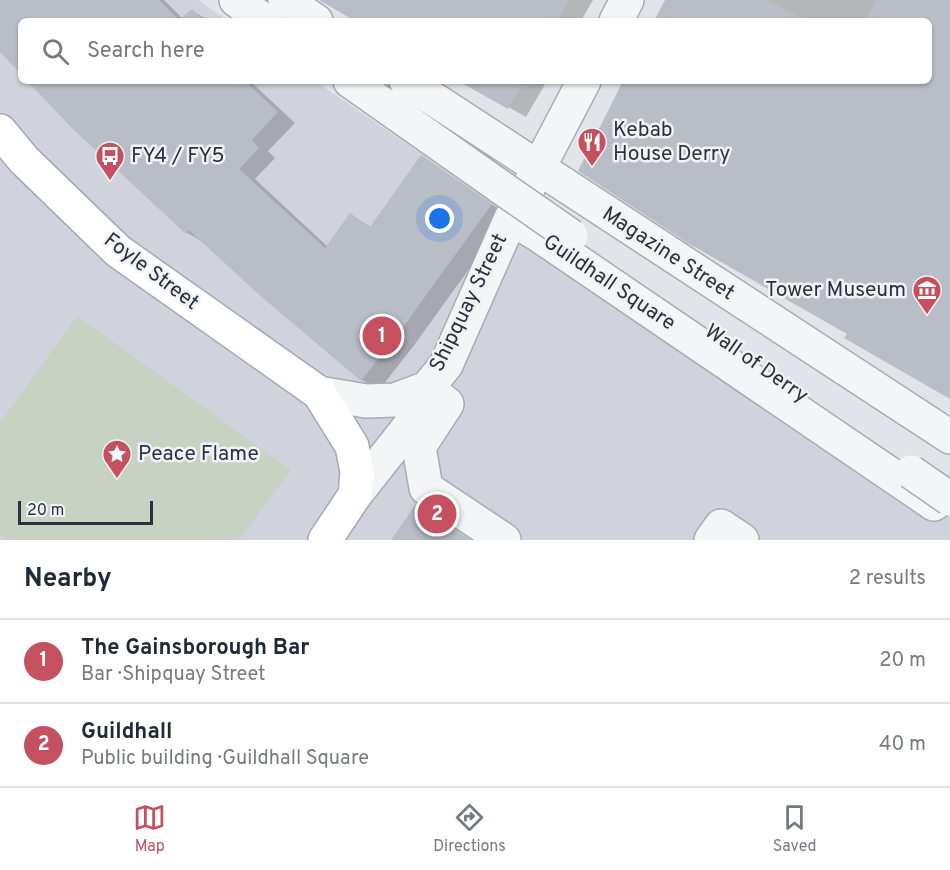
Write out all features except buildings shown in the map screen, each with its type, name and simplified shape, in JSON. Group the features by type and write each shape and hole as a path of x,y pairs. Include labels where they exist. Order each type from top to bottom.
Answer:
{"main road":[{"name":"Foyle Street","path":"0,132 24,160 118,251 319,393 352,446 357,472 356,495"},
{"path":"325,540 356,495"}],"street":[{"path":"236,0 261,18"},
{"path":"285,0 312,18"},
{"path":"618,18 627,0"},
{"path":"355,84 519,192"},
{"path":"409,84 519,192"},
{"path":"356,495 415,419 427,388 446,365 519,192 582,84"},
{"name":"Wall of Derry","path":"519,192 572,236 950,498"},
{"name":"Magazine Street","path":"519,192 950,437"},
{"name":"Guildhall Square","path":"519,192 540,236 950,515"},
{"path":"427,388 447,404 419,447 426,488 504,540"},
{"name":"Foyle Street","path":"319,393 366,401 395,400 427,388"},
{"path":"711,540 721,526 742,540"}],"shaded area":[{"path":"0,0 198,0 224,18 18,18 18,84 319,84 950,515 950,540 0,540"}],"green space":[{"path":"77,316 291,470 239,540 8,540 0,534 0,423"}],"place":[{"name":"Kebab House Derry","path":"592,168"},
{"name":"FY4 / FY5","path":"110,182"},
{"name":"Tower Museum","path":"927,316"},
{"name":"The Gainsborough Bar","path":"382,336"},
{"name":"Peace Flame","path":"117,480"},
{"name":"Guildhall","path":"437,514"}]}
